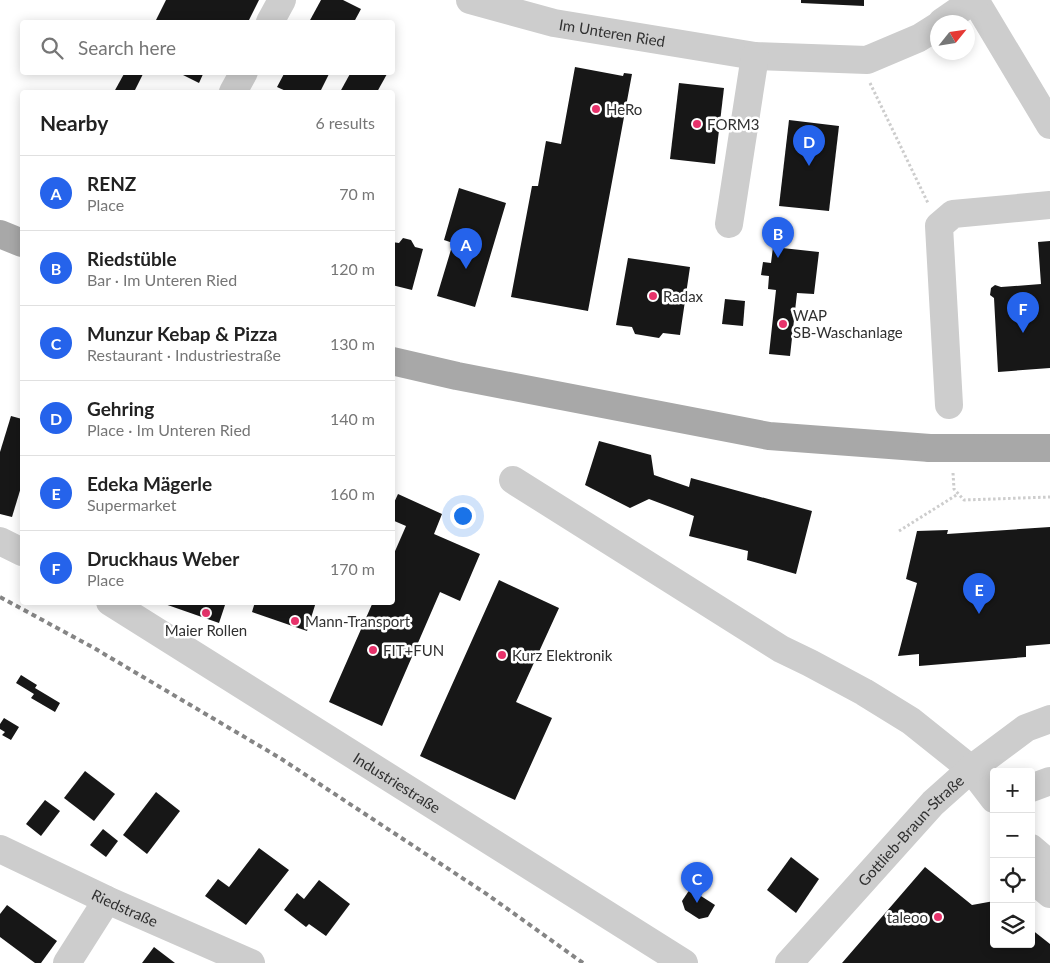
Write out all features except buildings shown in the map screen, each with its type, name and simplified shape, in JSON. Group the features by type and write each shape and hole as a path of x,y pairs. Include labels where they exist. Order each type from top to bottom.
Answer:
{"main road":[{"path":"0,234 20,242"},
{"path":"395,362 457,376 769,436 930,448 1050,448"}],"street":[{"path":"271,20 282,0"},
{"name":"Im Unteren Ried","path":"470,0 554,23 756,56 867,60 920,38 930,31"},
{"path":"952,15 974,0 1050,125"},
{"path":"729,224 756,56"},
{"path":"234,90 242,75"},
{"path":"949,405 939,226 953,214 1050,205"},
{"path":"513,480 780,649 864,692 911,721 971,768 990,794"},
{"path":"0,541 20,551"},
{"name":"Industriestraße","path":"115,605 674,949"},
{"name":"Gottlieb-Braun-Straße","path":"789,963 933,803 971,768 1026,728 1050,719"},
{"path":"1035,786 1050,780"},
{"name":"Riedstraße","path":"0,849 107,900 251,963"},
{"path":"1035,851 1050,864"},
{"path":"1035,881 1050,894"},
{"path":"67,963 107,900"}],"path":[{"path":"858,60 939,226"},
{"path":"899,531 958,494"}],"railway":[{"path":"0,597 94,648 280,758 488,895 583,963"}],"place":[{"name":"HeRo","path":"596,109"},
{"name":"FORM3","path":"697,124"},
{"name":"Gehring","path":"809,166"},
{"name":"Riedstüble","path":"778,258"},
{"name":"RENZ","path":"466,269"},
{"name":"Radax","path":"653,296"},
{"name":"WAP SB-Waschanlage","path":"783,324"},
{"name":"Druckhaus Weber","path":"1023,333"},
{"name":"Maier Rollen","path":"206,613"},
{"name":"Edeka Mägerle","path":"979,614"},
{"name":"Mann-Transport","path":"295,621"},
{"name":"FIT+FUN","path":"373,650"},
{"name":"Kurz Elektronik","path":"502,655"},
{"name":"Munzur Kebap & Pizza","path":"697,903"},
{"name":"taleoo","path":"938,917"}]}
